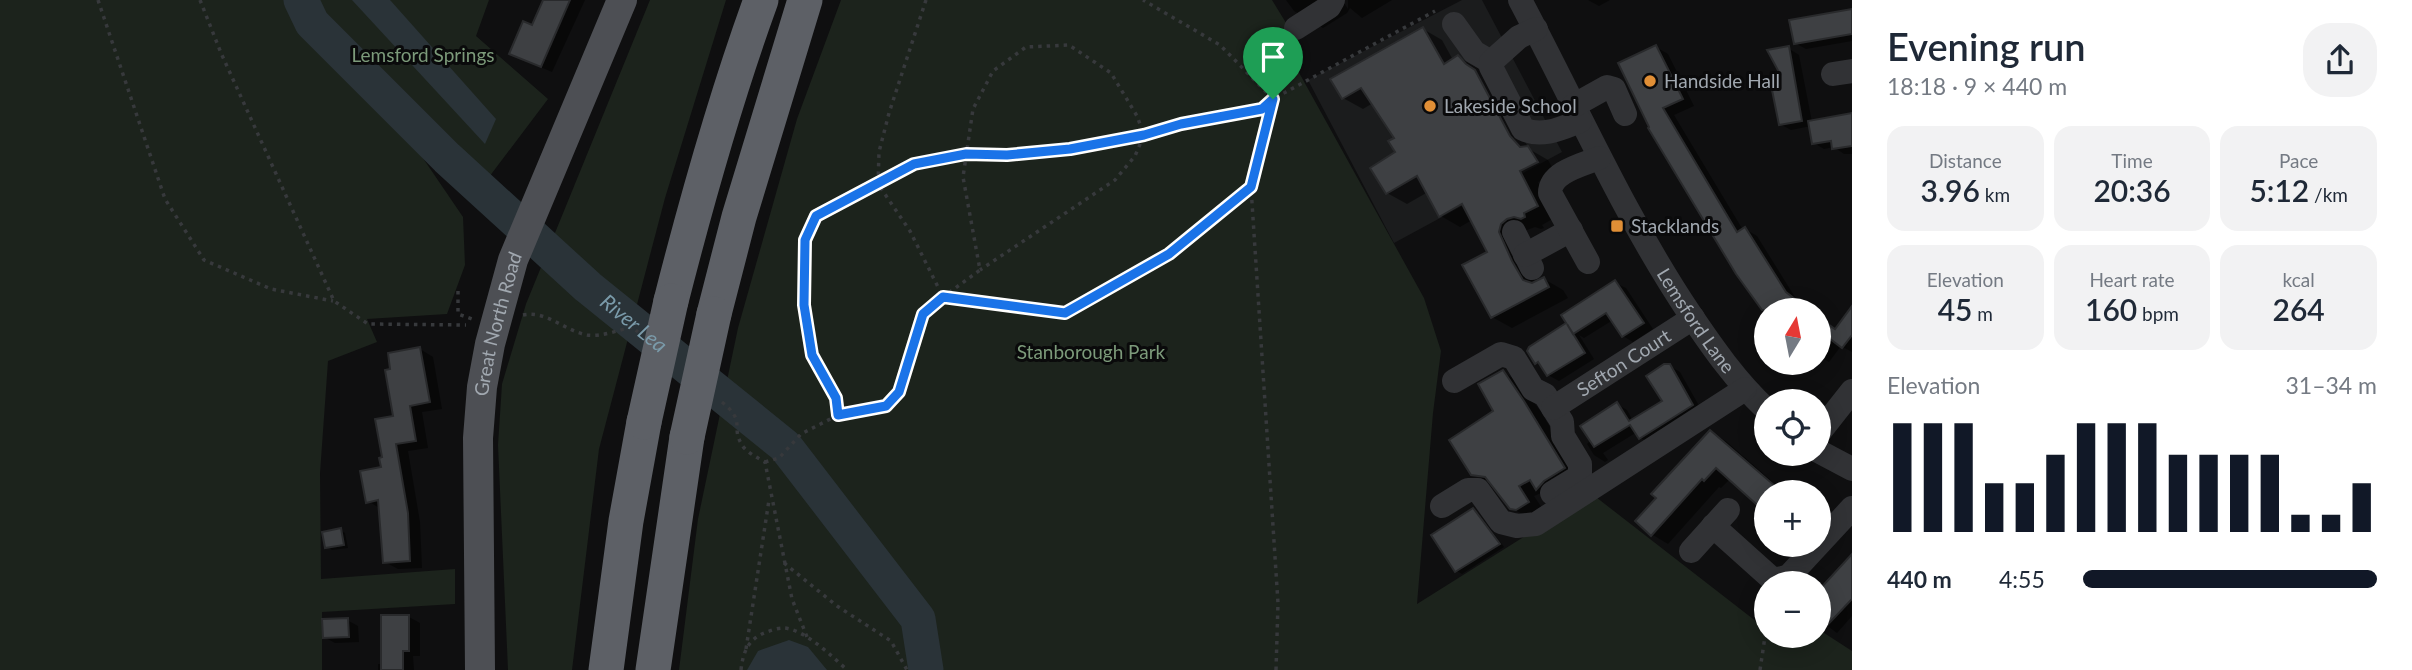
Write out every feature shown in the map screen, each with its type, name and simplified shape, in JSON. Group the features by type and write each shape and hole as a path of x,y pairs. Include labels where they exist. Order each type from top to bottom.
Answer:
{"highway":[{"path":"606,670 643,422 699,189 739,59 761,0"},
{"path":"653,670 687,437 714,314 743,204 805,0"}],"main road":[{"name":"Great North Road","path":"480,670 478,438 491,321 513,260 622,0"}],"street":[{"path":"1296,28 1329,7 1333,0"},
{"name":"Lemsford Lane","path":"1520,0 1599,158 1661,270 1726,365 1754,398"},
{"path":"1449,15 1474,52 1491,62"},
{"path":"1491,62 1519,37 1535,29"},
{"path":"1491,62 1491,67 1523,130 1530,133 1551,132 1607,88 1614,89 1625,114"},
{"path":"1588,262 1550,193 1550,185 1555,178 1599,158"},
{"path":"1514,232 1529,261 1571,230"},
{"name":"Sefton Court","path":"1553,408 1693,318"},
{"path":"1454,381 1501,354 1514,358 1533,389 1545,395 1562,422 1563,436 1580,464 1580,475 1549,495"},
{"path":"1442,506 1468,490 1478,490 1501,522 1517,526 1536,524 1745,389"},
{"path":"1831,418 1852,391"},
{"path":"1831,458 1852,469"},
{"path":"1691,551 1721,518 1771,578 1780,579 1789,576 1852,508"}],"path":[{"path":"98,0 165,199 204,260 271,289 334,301 368,324 491,321 531,313 587,335 628,328"},
{"path":"200,0 221,53 334,301"},
{"path":"926,0 889,113 879,152 878,184 911,231 943,297"},
{"path":"1143,0 1220,46 1273,99"},
{"path":"838,415 836,398 812,355 804,305 805,240 816,216 914,164 966,154 1007,155 1070,149 1262,109 1273,99 1449,15"},
{"path":"765,462 779,458 801,433 838,415 886,406 899,392 923,314 980,270 1115,180 1135,156 1144,135 1137,116 1111,74 1069,45 1026,47 993,71 973,109 963,177 980,270"},
{"path":"1273,99 1251,187 1278,603 1276,670"},
{"path":"943,297 1065,313 1169,254 1251,187"},
{"path":"458,291 458,314 465,318 491,321"},
{"path":"738,418 743,446 765,462 792,599 807,638"},
{"path":"741,670 770,494"},
{"path":"784,563 837,606 891,641 907,670"},
{"path":"746,649 755,636 781,627 794,629 847,670"},
{"path":"1760,670 1763,648"}],"shaded area":[{"path":"352,0 390,0 496,119 485,144"},
{"name":"Lakeside School","path":"1462,0 1482,0 1562,152 1394,243 1308,80"},
{"path":"789,640 808,647 827,670 747,670 758,651"}],"green space":[{"path":"0,0 289,0 293,11 333,66 414,145 463,217 465,265 447,314 367,319 377,342 328,361 320,473 321,579 455,569 455,604 322,612 322,670 0,670"},
{"name":"Lemsford Springs","path":"304,0 489,0 476,36 548,99 480,189 317,28"},
{"path":"650,0 726,0 665,198 599,449 572,670 508,670 498,445 502,384 526,304"},
{"name":"Stanborough Park","path":"841,0 1272,0 1302,49 1297,69 1424,298 1441,351 1433,413 1417,604 1592,494 1754,620 1754,648 1831,648 1831,637 1852,651 1852,670 679,670 698,519 738,328 797,119"}],"building":[{"path":"543,0 570,0 541,67 509,54 523,21 532,25"},
{"path":"1852,9 1852,34 1794,44 1789,20"},
{"path":"1423,27 1444,64 1458,55 1475,70 1510,136 1520,147 1528,146 1538,162 1520,171 1538,206 1524,213 1525,217 1521,219 1507,219 1501,224 1499,232 1523,280 1532,283 1544,277 1549,287 1491,318 1462,265 1487,252 1462,204 1439,217 1417,176 1386,194 1370,168 1395,152 1388,141 1394,138 1361,88 1342,99 1330,79"},
{"path":"1656,45 1683,99 1663,108 1737,232 1745,227 1786,292 1794,298 1754,299 1736,274 1648,128 1618,63"},
{"path":"1789,46 1802,121 1779,125 1770,80 1780,74 1767,50"},
{"path":"1852,113 1852,146 1832,149 1831,141 1812,144 1808,121"},
{"path":"1615,280 1644,323 1622,337 1606,313 1573,334 1585,353 1547,376 1538,362 1535,364 1527,351 1529,347 1566,323 1561,315"},
{"path":"1852,306 1852,335 1842,348 1831,340 1831,326 1835,329"},
{"path":"420,347 430,402 410,406 416,441 396,444 408,513 410,561 383,563 378,500 366,503 360,471 381,467 379,458 382,457 375,419 393,416 385,370 390,369 388,353"},
{"path":"1664,364 1670,364 1693,405 1639,439 1630,425 1594,447 1580,426 1617,402 1629,421 1662,401 1646,376"},
{"path":"1503,370 1565,468 1544,481 1536,490 1530,480 1519,486 1529,502 1516,510 1510,509 1485,477 1471,475 1449,440 1493,411 1478,384"},
{"path":"1710,430 1768,480 1754,480 1754,502 1716,468 1704,481 1702,479 1651,536 1635,521 1656,498 1651,494"},
{"path":"1473,508 1500,544 1455,572 1431,535"},
{"path":"341,528 344,545 325,548 322,532"},
{"path":"1852,554 1852,599 1831,621 1831,577"},
{"path":"381,615 409,615 409,651 403,651 403,670 381,670"},
{"path":"348,618 349,637 323,638 322,619"}],"waterway":[{"name":"River Lea","path":"301,0 312,23 447,158 588,287 785,446 918,619 926,670"}],"place":[{"name":"Handside Hall","path":"1650,81"},
{"name":"Lakeside School","path":"1430,106"},
{"name":"Stacklands","path":"1617,226"}],"route":[{"path":"1273,99 1251,187 1169,254 1065,313 943,297 923,314 899,392 886,406 838,415 836,398 812,355 804,305 805,240 816,216 914,164 966,154 1007,155 1070,149 1262,109 1273,99"}]}
